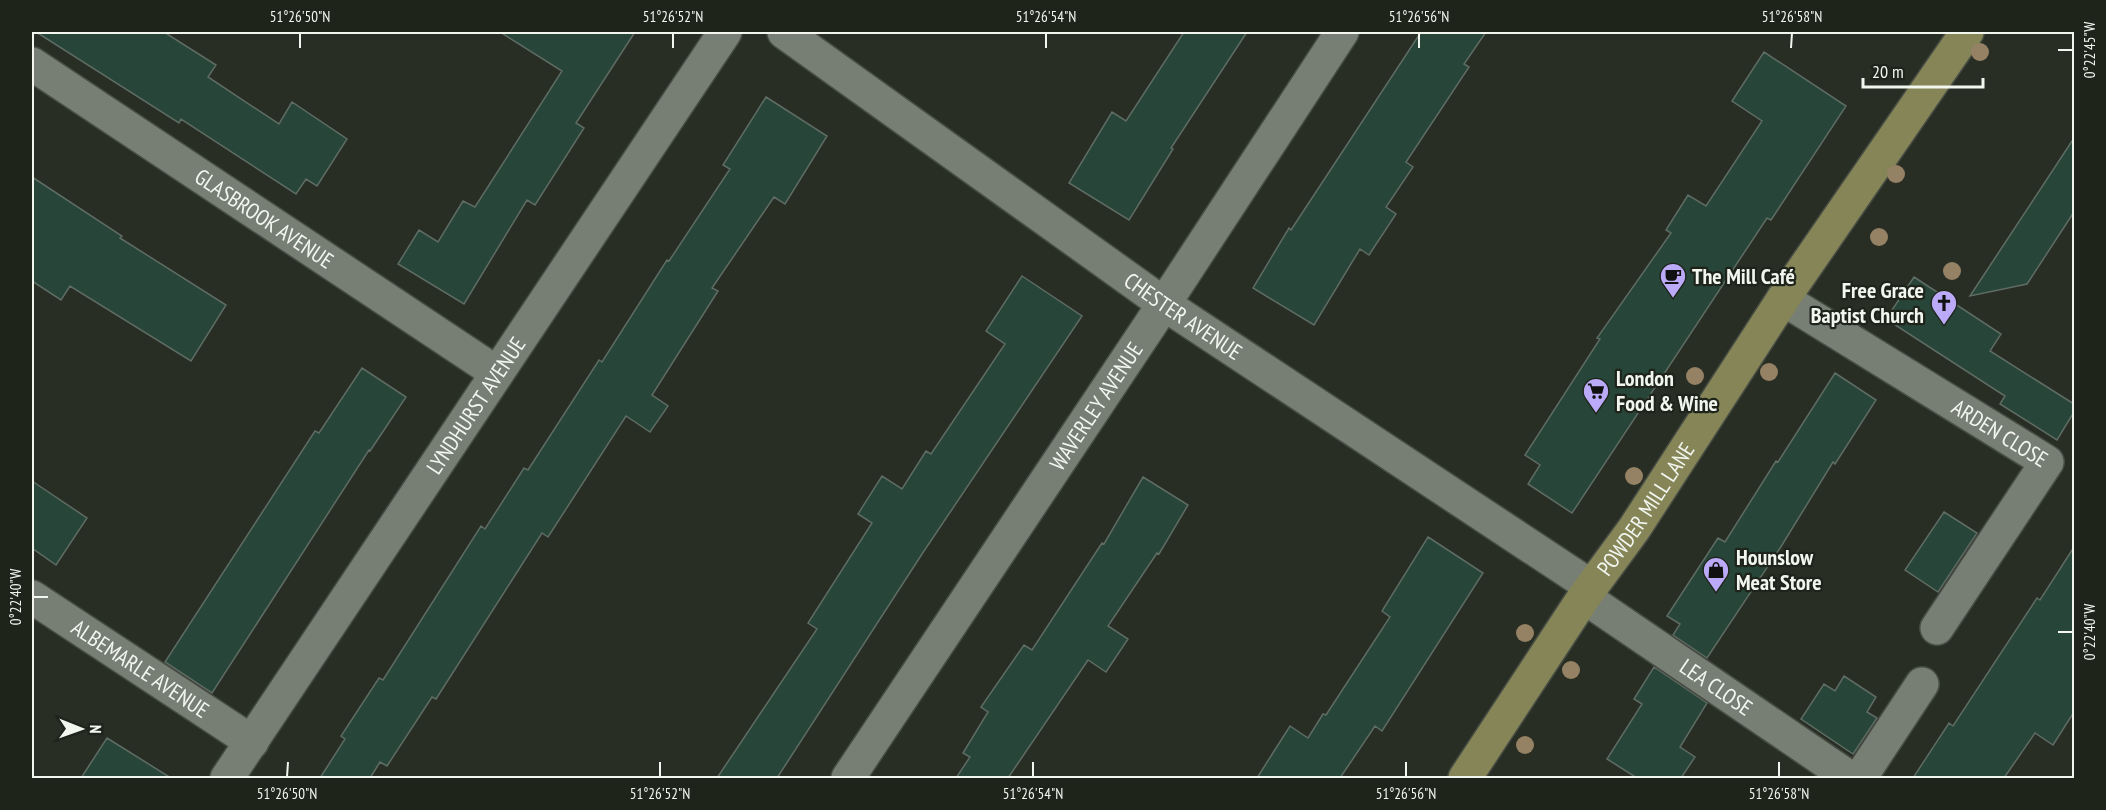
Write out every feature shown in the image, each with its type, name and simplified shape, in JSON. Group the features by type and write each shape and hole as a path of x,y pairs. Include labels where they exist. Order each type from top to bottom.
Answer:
{"street":[{"name":"LYNDHURST AVENUE","path":"227,778 725,32"},
{"name":"CHESTER AVENUE","path":"784,32 1164,304 1588,592"},
{"name":"WAVERLEY AVENUE","path":"848,778 1342,32"},
{"name":"POWDER MILL LANE","path":"1465,778 1588,592 1640,519 1783,299 1967,32"},
{"name":"GLASBROOK AVENUE","path":"32,64 497,373"},
{"name":"ARDEN CLOSE","path":"1783,299 2047,462 1937,628"},
{"name":"LEA CLOSE","path":"1588,592 1850,778"},
{"name":"ALBEMARLE AVENUE","path":"32,597 252,742"},
{"path":"1860,778 1922,684"}],"building":[{"path":"36,32 164,32 216,65 208,77 279,124 292,102 347,139 317,186 306,179 296,194 181,119 179,123"},
{"path":"500,32 635,32 576,123 584,128 535,205 527,200 464,304 398,264 419,230 438,242 463,201 475,207 562,71"},
{"path":"1184,32 1247,32 1171,148 1173,149 1129,220 1069,183 1112,112 1126,121"},
{"path":"1421,32 1486,32 1464,64 1469,67 1406,162 1413,167 1386,207 1396,214 1369,255 1360,249 1314,325 1253,288 1289,228 1291,230"},
{"path":"1764,52 1846,106 1771,220 1767,218 1572,513 1528,484 1540,465 1525,455 1600,339 1597,338 1671,233 1666,230 1688,195 1706,206 1762,121 1732,101"},
{"path":"766,97 827,136 785,204 774,197 712,288 718,291 652,395 668,406 650,432 626,416 548,537 542,533 436,699 432,697 387,766 380,762 370,778 320,778 345,739 341,736 379,678 383,680 481,526 485,529 524,468 528,470 599,360 602,362 667,260 669,261 730,169 723,165"},
{"path":"2074,138 2074,212 2027,284 1970,296"},
{"path":"32,177 122,236 120,238 226,305 191,361 70,286 61,300 32,281"},
{"path":"1022,276 1082,316 922,554 777,778 717,778 817,629 808,623 872,523 858,514 882,476 902,489 926,451 931,454 1005,344 986,331"},
{"path":"1914,277 2001,334 1990,351 2074,404 2074,412 2057,440 2000,404 2005,396 1886,319"},
{"path":"362,368 406,397 369,450 212,693 165,662 315,431 319,433"},
{"path":"1835,373 1876,400 1835,464 1833,462 1782,545 1707,658 1673,635 1680,624 1667,616 1718,538 1725,542"},
{"path":"1143,477 1188,505 1159,554 1157,553 1108,626 1128,639 1106,672 1088,660 1008,778 956,778 970,757 963,753 988,712 981,707 1024,645 1032,650 1102,543 1104,544"},
{"path":"32,481 87,518 56,565 32,548"},
{"path":"1944,512 1977,533 1938,592 1905,570"},
{"path":"1428,537 1483,573 1382,731 1375,726 1340,778 1257,778 1290,726 1308,738 1323,714 1326,715 1390,617 1382,611"},
{"path":"2074,547 2074,712 2053,745 2035,733 2004,778 1913,778 1949,723 1953,726 2037,598 2040,600"},
{"path":"1654,667 1707,703 1680,747 1695,757 1681,778 1637,778 1607,759 1642,704 1634,699"},
{"path":"1844,676 1876,697 1867,712 1877,718 1853,754 1801,719 1824,684 1835,691"},
{"path":"107,738 171,778 81,778"}],"place":[{"name":"The Mill Café","path":"1673,299"},
{"name":"Free Grace Baptist Church","path":"1944,326"},
{"name":"London Food & Wine","path":"1596,414"},
{"name":"Hounslow Meat Store","path":"1716,593"}]}
